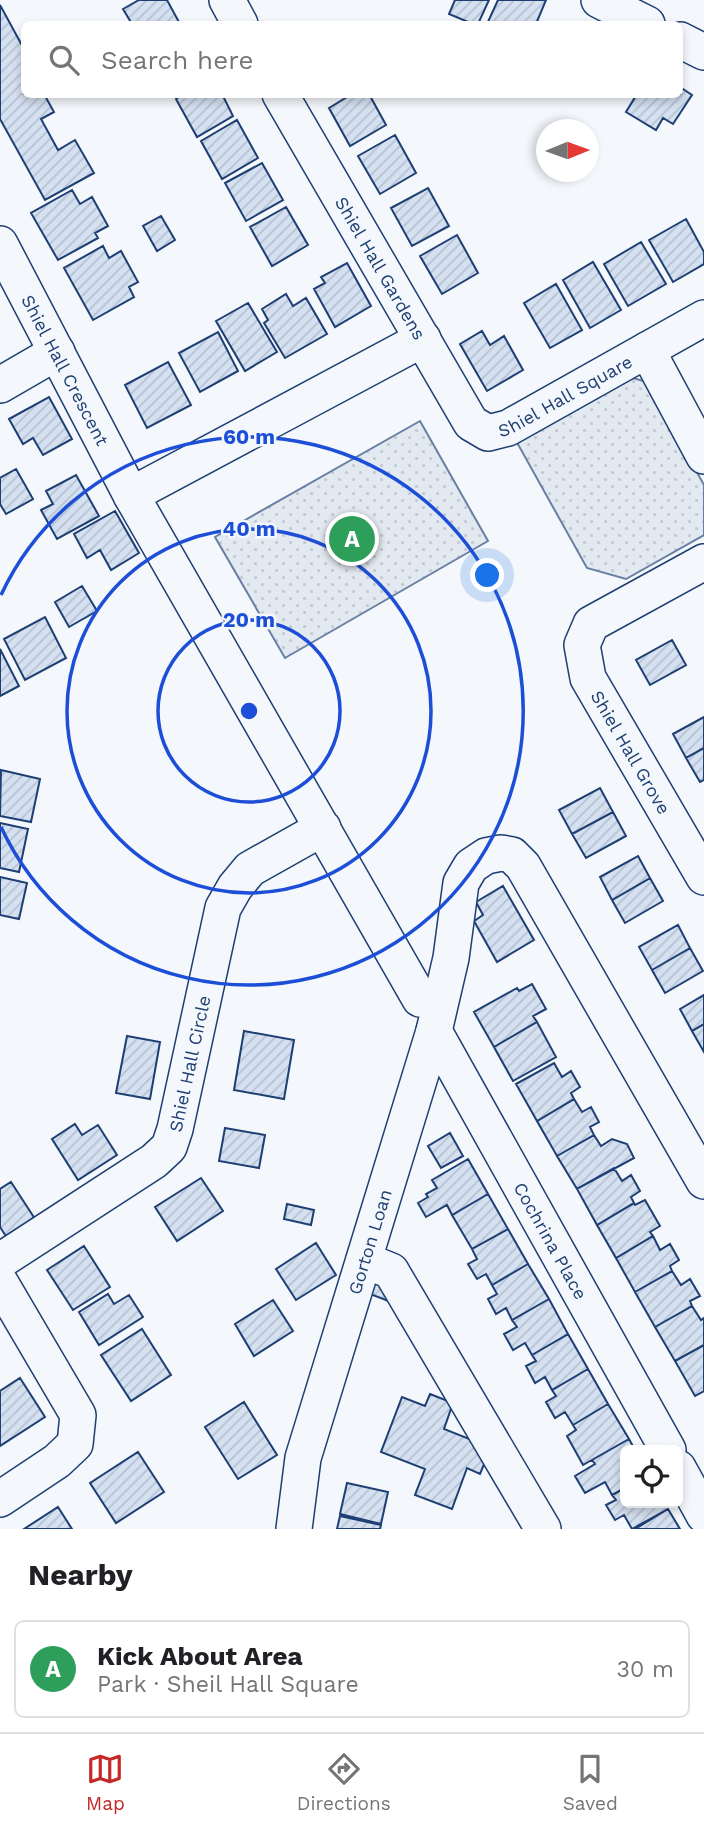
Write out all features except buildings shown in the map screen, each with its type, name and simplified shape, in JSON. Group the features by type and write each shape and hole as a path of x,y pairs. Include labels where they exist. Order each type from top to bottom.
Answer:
{"street":[{"path":"227,0 238,21"},
{"path":"599,0 641,21"},
{"path":"683,42 704,52"},
{"name":"Shiel Hall Gardens","path":"282,98 471,423 488,433"},
{"name":"Shiel Hall Crescent","path":"0,244 131,495"},
{"path":"647,350 704,318"},
{"path":"420,999 131,495 423,340"},
{"name":"Shiel Hall Square","path":"488,433 508,428 647,350 704,456"},
{"path":"0,385 57,352"},
{"name":"Shiel Hall Grove","path":"704,562 591,624 582,645 588,678 704,877"},
{"name":"Shiel Hall Circle","path":"0,1261 154,1161 169,1147 223,908 250,869 323,828"},
{"name":"Gorton Loan","path":"294,1529 303,1458 434,1031 451,958 461,883 471,866 486,856 501,853 512,855 523,866 704,1181"},
{"name":"Cochrina Place","path":"434,1031 665,1445"},
{"path":"364,1260 391,1271 543,1529"},
{"path":"0,1282 78,1415 75,1444 57,1461 0,1499"},
{"path":"683,1477 704,1515"}],"shaded area":[{"path":"626,376 647,382 704,485 704,535 626,579 587,568 515,439"},
{"path":"420,421 488,541 285,658 215,537"}],"place":[{"name":"Kick About Area","path":"352,539"}]}
